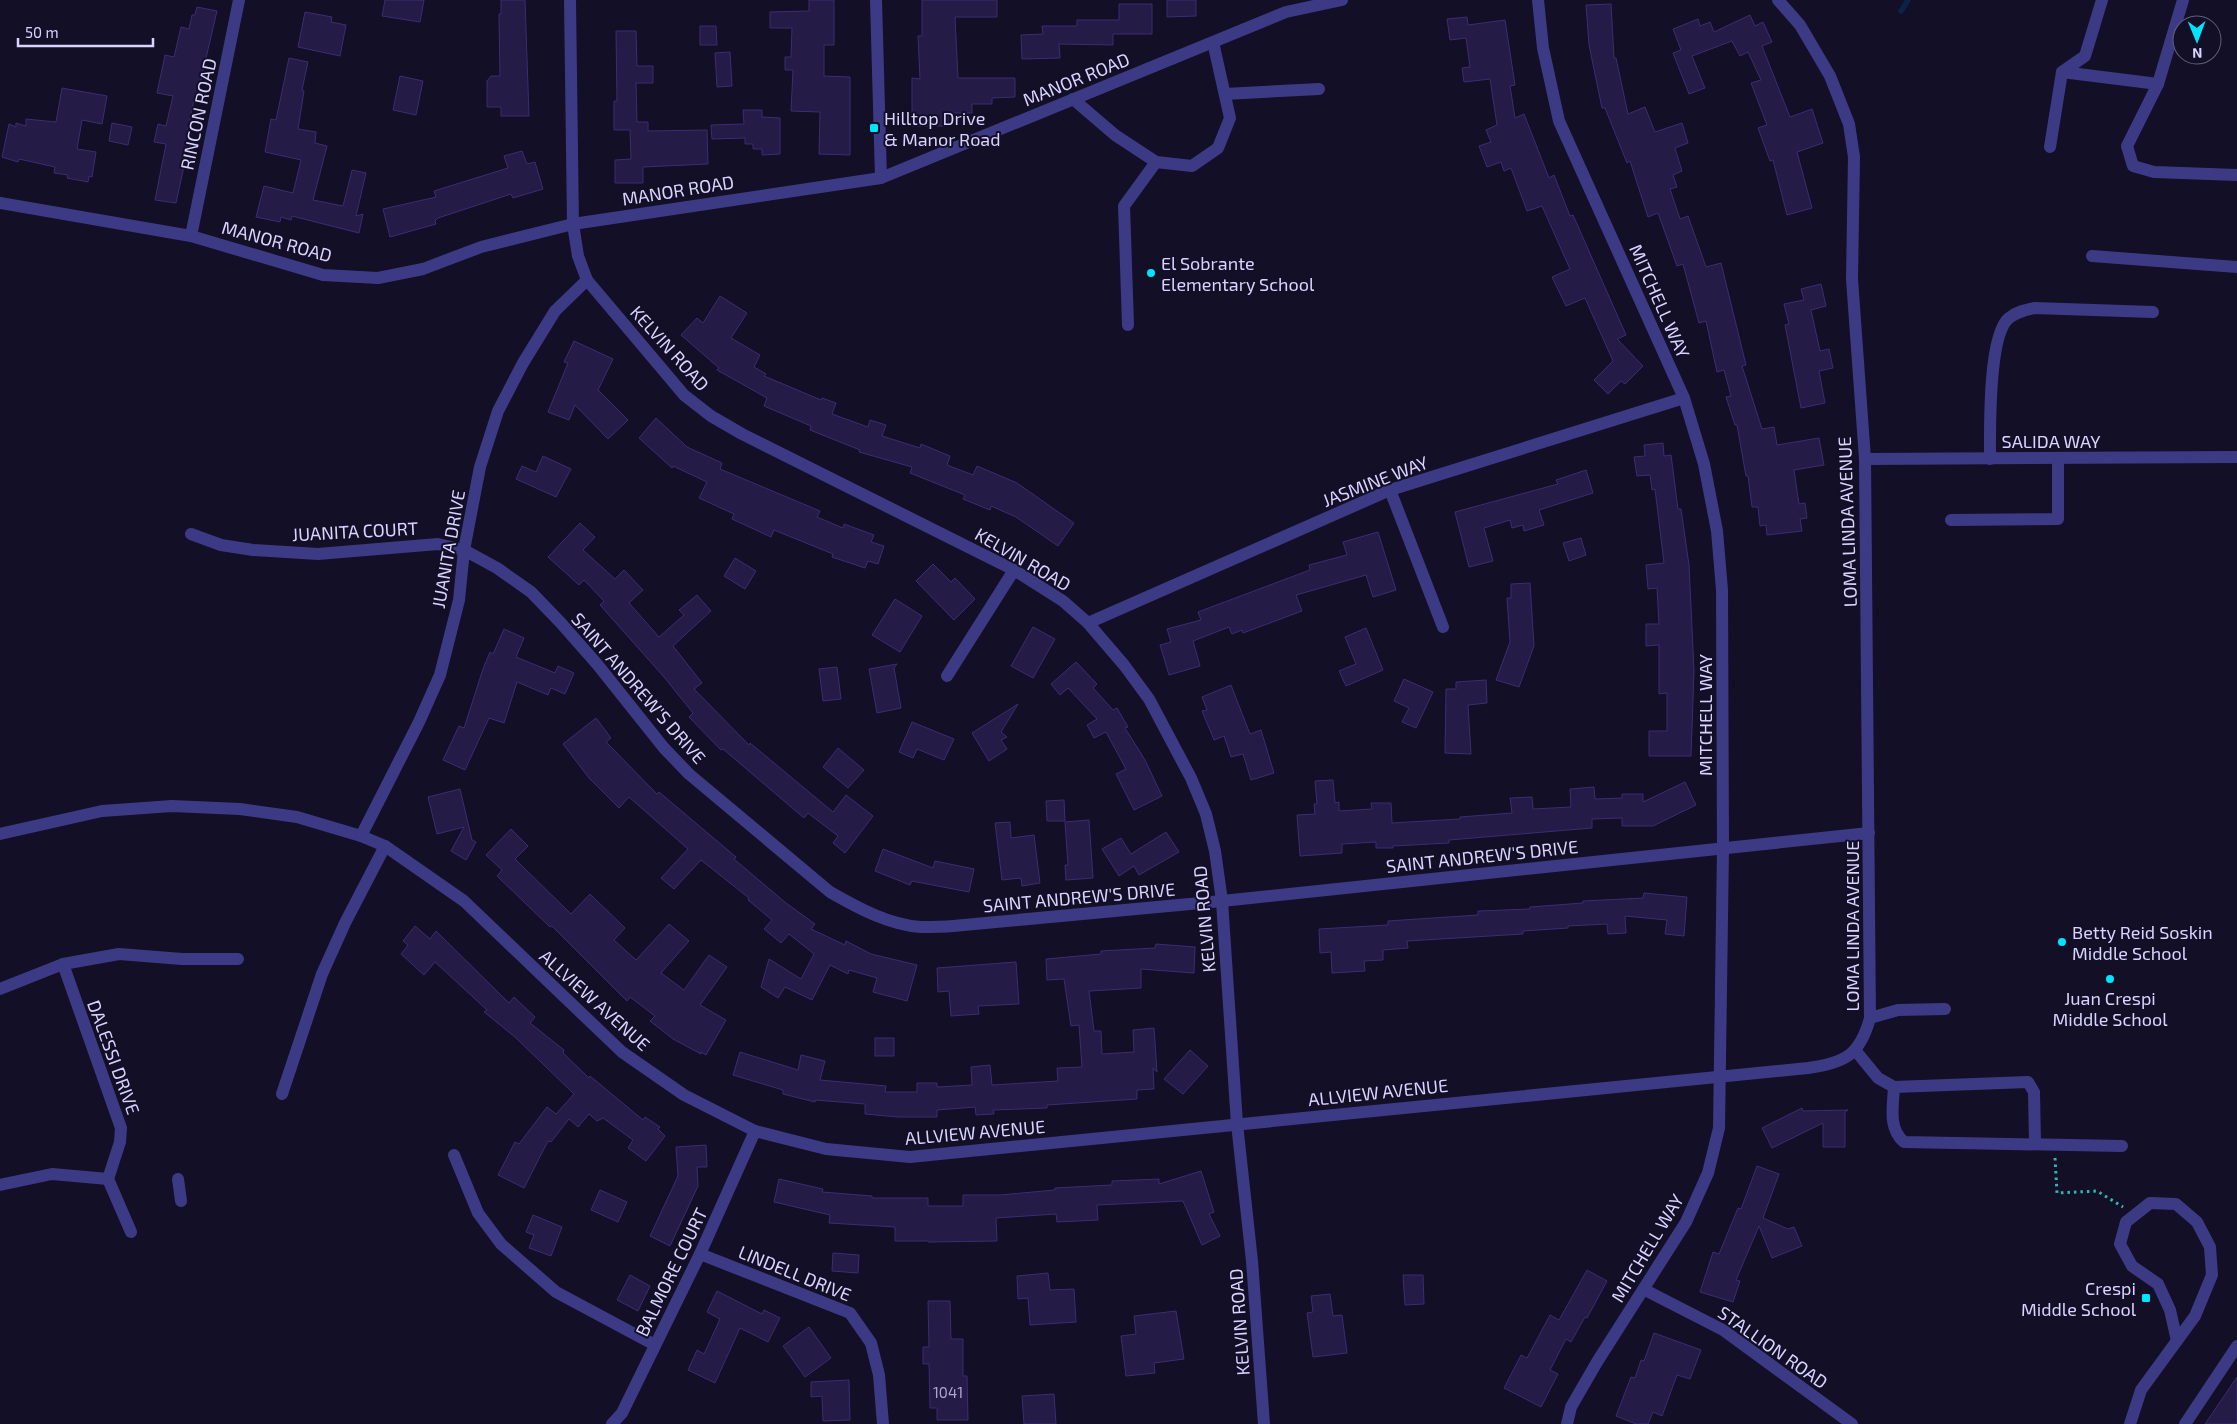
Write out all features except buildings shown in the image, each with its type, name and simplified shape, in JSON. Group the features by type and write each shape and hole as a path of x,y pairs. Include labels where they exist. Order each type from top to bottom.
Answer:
{"street":[{"name":"RINCON ROAD","path":"191,236 239,0"},
{"name":"KELVIN ROAD","path":"570,0 573,224 578,256 587,280 684,394 711,416 742,434 1014,570 1063,601 1088,623 1124,665 1149,700 1191,778 1206,814 1215,851 1222,901 1238,1124 1252,1261 1264,1424"},
{"path":"876,0 880,178"},
{"name":"MANOR ROAD","path":"0,203 191,236 323,275 378,278 423,269 481,247 573,224 880,178 1286,12 1342,0"},
{"name":"MITCHELL WAY","path":"1538,0 1544,48 1559,121 1684,398 1704,464 1712,502 1717,531 1722,590 1723,848 1720,1128 1708,1173 1686,1222 1645,1290 1597,1362 1572,1407 1567,1424"},
{"name":"LOMA LINDA AVENUE","path":"1778,0 1800,25 1830,76 1849,124 1854,157 1852,279 1865,459 1870,1018 1865,1038 1852,1054"},
{"path":"2050,147 2062,72 2086,56 2102,0"},
{"path":"2183,0 2158,84 2127,146 2133,166 2154,172 2237,175"},
{"path":"1073,99 1115,135 1156,162 1192,166 1218,148 1230,118 1213,42"},
{"path":"2062,72 2158,84"},
{"path":"1224,94 1319,89"},
{"path":"1128,325 1124,206 1156,162"},
{"path":"2092,256 2237,266"},
{"name":"JUANITA DRIVE","path":"361,836 419,722 440,675 459,600 464,550 480,467 498,411 523,363 554,311 587,280"},
{"path":"1990,459 1991,413 1998,335 2008,319 2019,312 2034,308 2153,312"},
{"name":"JASMINE WAY","path":"1088,623 1390,490 1684,398"},
{"name":"SALIDA WAY","path":"1865,459 2237,457"},
{"path":"1951,520 2058,519 2058,458"},
{"path":"1390,490 1443,627"},
{"name":"JUANITA COURT","path":"191,534 221,545 253,550 318,554 438,544 464,550"},
{"name":"SAINT ANDREW'S DRIVE","path":"464,550 497,568 531,592 597,664 664,748 689,774 830,892 854,906 891,921 920,927 953,926 1222,901 1869,833"},
{"path":"946,676 1014,570"},
{"name":"ALLVIEW AVENUE","path":"0,834 102,811 172,806 240,809 297,817 361,836 385,846 464,901 622,1052 684,1095 756,1131 826,1149 910,1157 1828,1066 1852,1054"},
{"path":"282,1094 322,974 385,846"},
{"path":"0,988 63,964 119,954 182,959 238,959"},
{"name":"DALESSI DRIVE","path":"63,964 121,1128 120,1142 108,1179"},
{"path":"1870,1018 1898,1010 1945,1009"},
{"path":"1852,1054 1878,1078 1894,1087 2028,1082 2034,1092 2036,1143"},
{"path":"1894,1087 1893,1126 1896,1136 1904,1142 2122,1146"},
{"name":"BALMORE COURT","path":"612,1424 622,1413 700,1254 756,1131"},
{"path":"454,1155 478,1213 501,1244 556,1292 655,1345"},
{"path":"0,1185 52,1174 108,1179 130,1232"},
{"path":"178,1179 181,1201"},
{"path":"2130,1424 2141,1390 2177,1342 2195,1316 2212,1275 2210,1246 2197,1222 2176,1204 2150,1203 2126,1222 2120,1244 2132,1266 2158,1284 2170,1310 2177,1342"},
{"name":"LINDELL DRIVE","path":"700,1254 850,1313 871,1343 879,1375 883,1424"},
{"name":"STALLION ROAD","path":"1645,1290 1723,1330 1852,1424"},
{"path":"2185,1424 2237,1346"}],"path":[{"path":"2056,1176 2057,1193 2097,1191 2117,1201 2133,1216"}],"waterway":[{"path":"1901,11 1908,0"}],"place":[{"name":"Hilltop Drive & Manor Road","path":"874,128"},
{"name":"El Sobrante Elementary School","path":"1151,273"},
{"name":"Betty Reid Soskin Middle School","path":"2062,942"},
{"name":"Juan Crespi Middle School","path":"2110,979"},
{"name":"Crespi Middle School","path":"2146,1298"}]}
